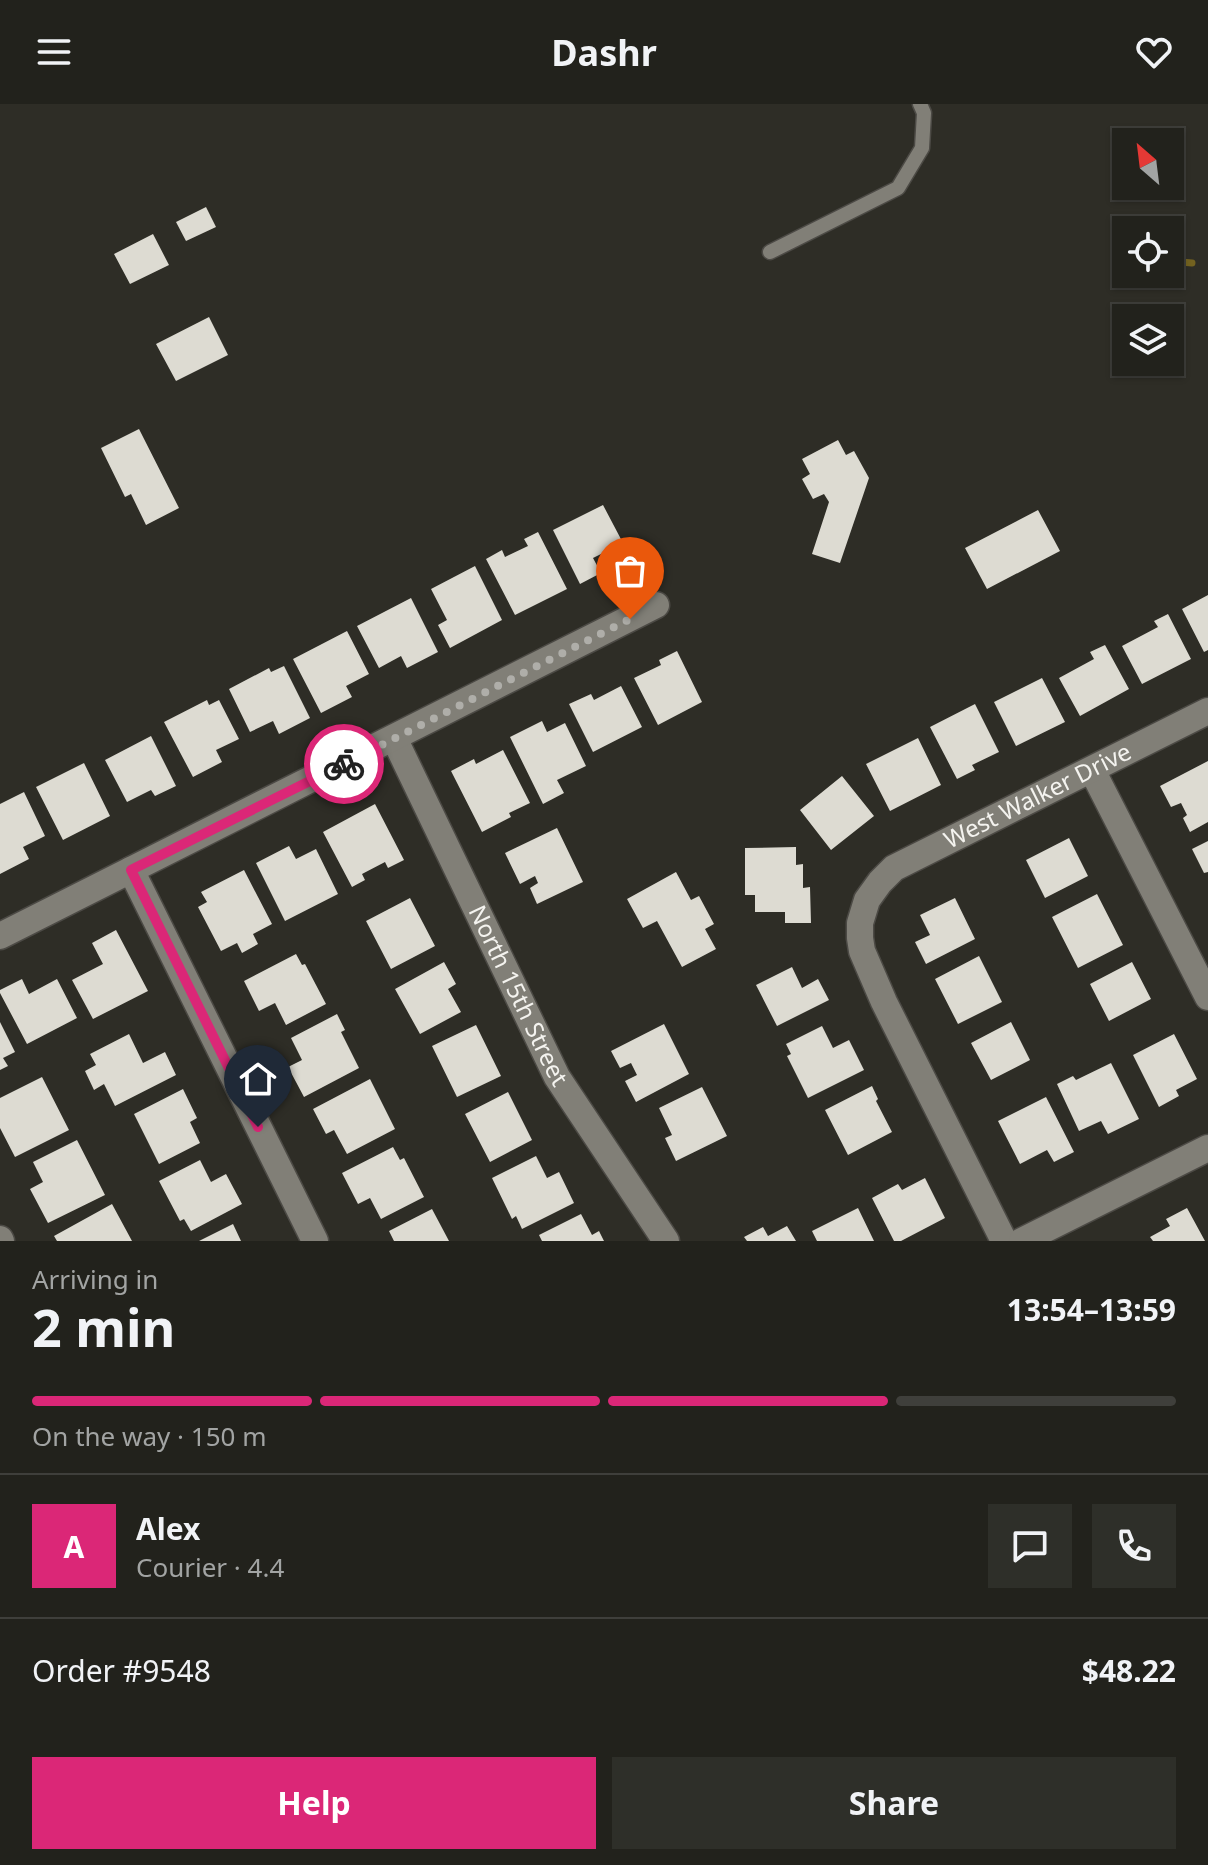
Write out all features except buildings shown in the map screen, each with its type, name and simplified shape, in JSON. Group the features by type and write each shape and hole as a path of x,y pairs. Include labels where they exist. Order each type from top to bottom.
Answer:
{"street":[{"path":"0,936 656,605"},
{"name":"West Walker Drive","path":"1004,1241 884,1002 862,951 860,923 863,909 873,890 894,868 1208,711"},
{"name":"North 15th Street","path":"394,738 557,1077 666,1241"},
{"path":"1092,770 1208,997"},
{"path":"131,870 315,1241"},
{"path":"1022,1241 1208,1148"}],"lane":[{"path":"770,252 898,188 922,148 924,113 920,104"}],"waterway":[{"path":"1184,262 1192,263"}],"way so far":[{"path":"344,764 630,619"}],"route":[{"path":"258,1127 131,870 344,764"}]}
